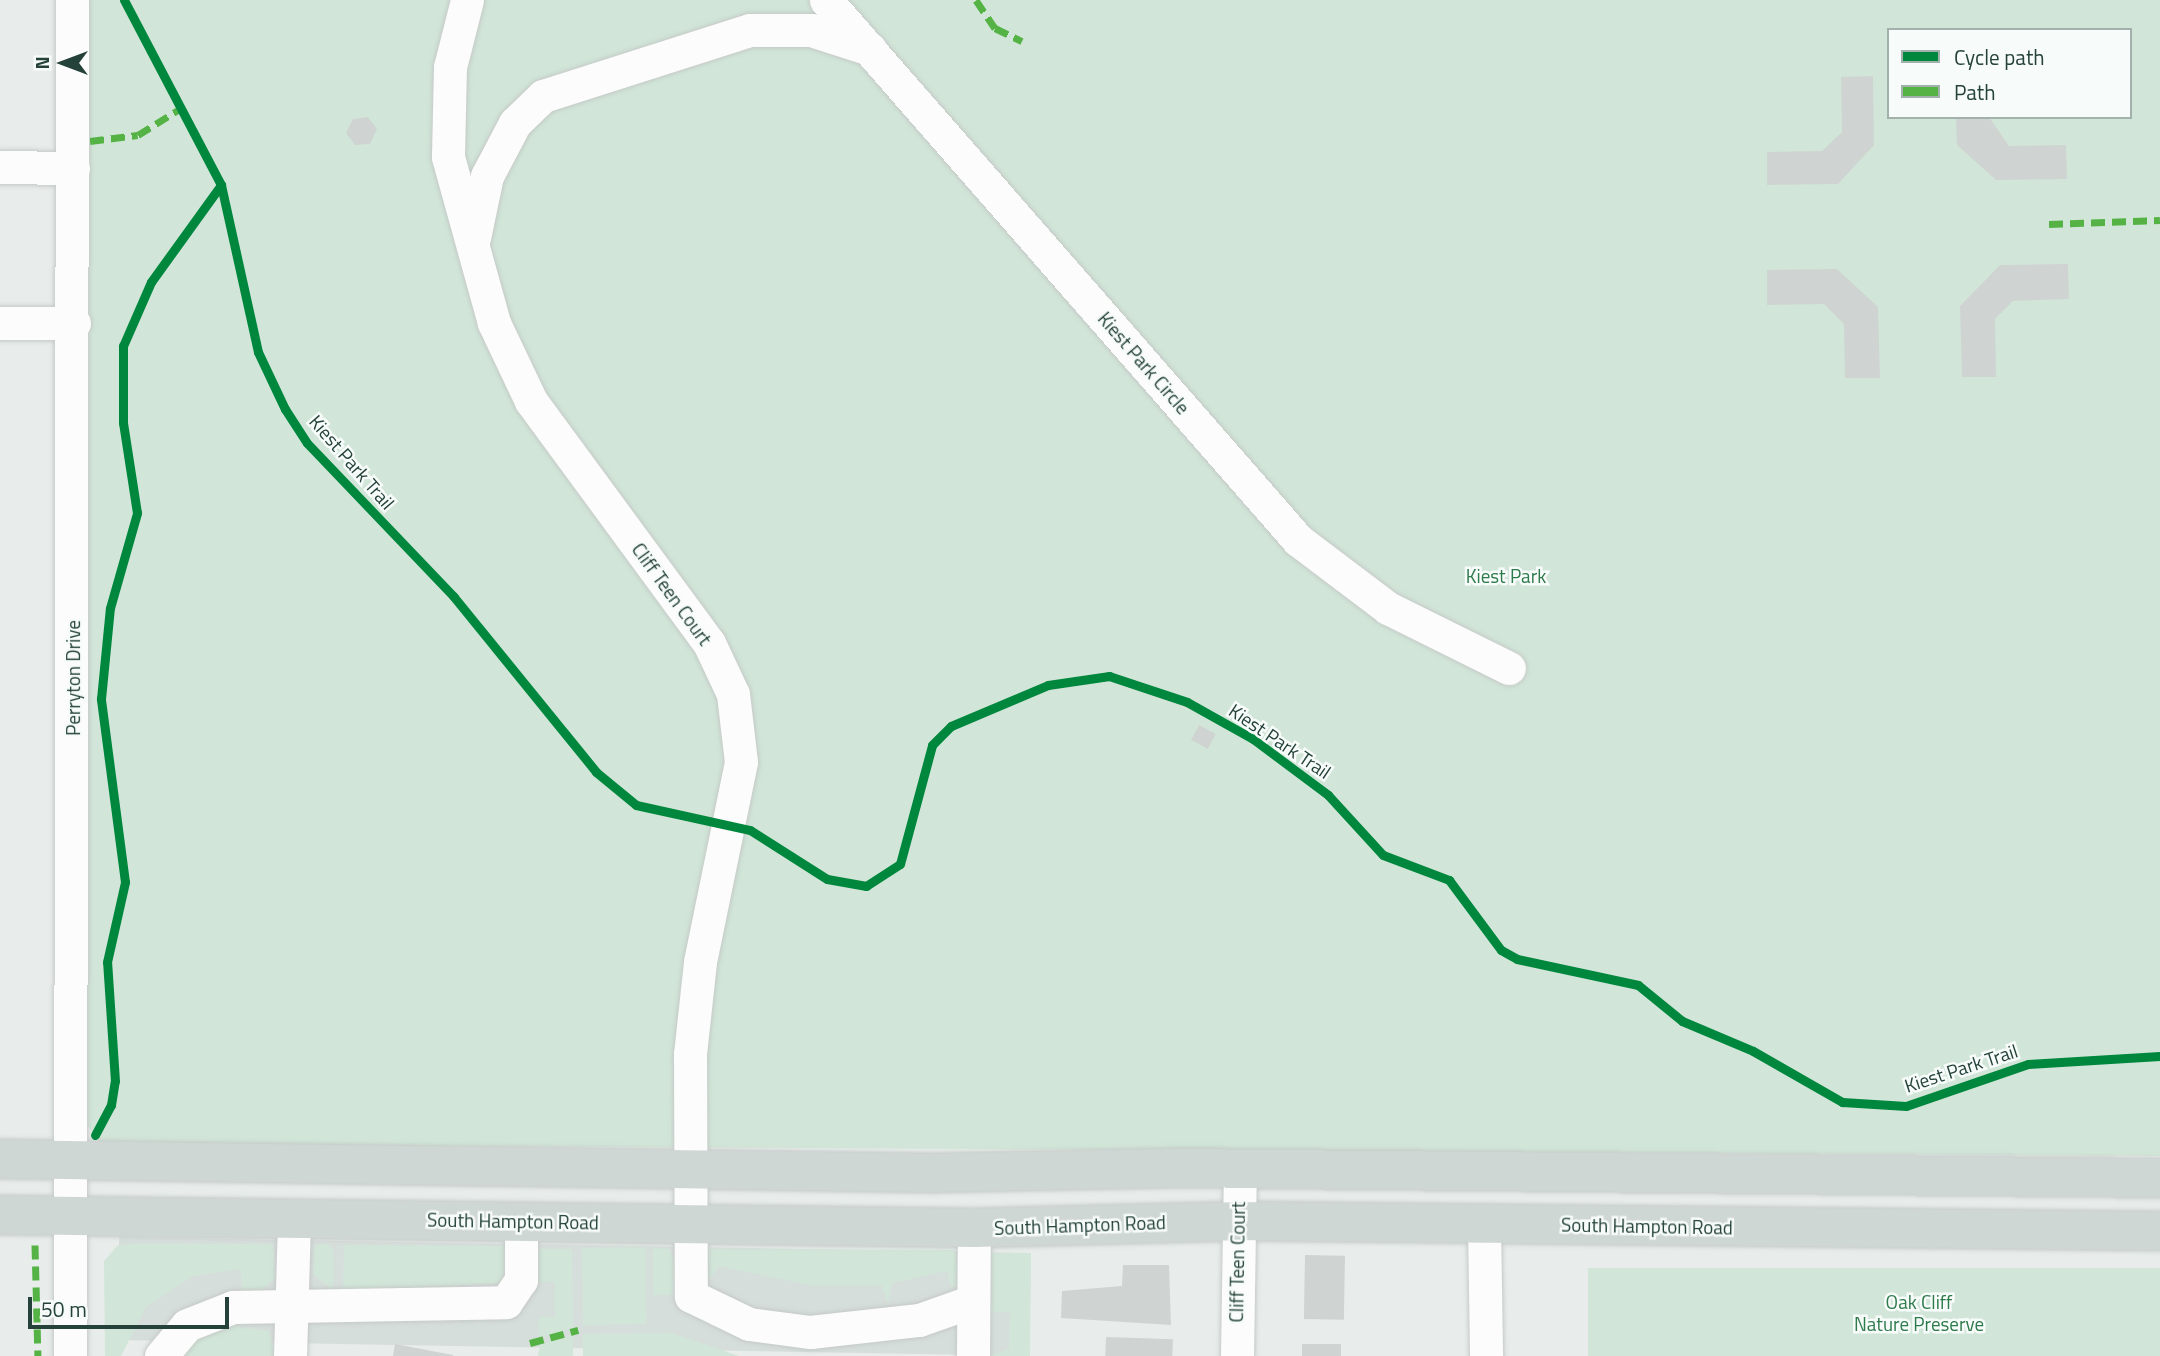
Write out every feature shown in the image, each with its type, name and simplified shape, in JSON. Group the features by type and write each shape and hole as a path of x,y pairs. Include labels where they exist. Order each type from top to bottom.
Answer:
{"main road":[{"path":"0,1159 691,1169 1240,1168 2160,1178"},
{"path":"2080,1231 2081,1177"},
{"name":"South Hampton Road","path":"0,1215 974,1228 1236,1221 2160,1231"}],"street":[{"name":"Perryton Drive","path":"69,1356 74,323 72,0"},
{"name":"Cliff Teen Court","path":"467,0 450,67 448,157 494,323 531,401 709,643 733,694 741,762 700,962 690,1054 691,1296 749,1324 810,1332 919,1320 973,1301"},
{"name":"Kiest Park Circle","path":"825,0 874,50 1298,540 1388,608 1509,668"},
{"name":"Cliff Teen Court","path":"474,251 487,176 515,122 543,96 750,30 811,30 874,50"},
{"path":"0,167 73,167"},
{"path":"0,323 74,323"},
{"name":"Cliff Teen Court","path":"1237,1356 1236,1221 1240,1168"},
{"path":"290,1356 294,1218"},
{"path":"161,1356 175,1334 204,1317 233,1307 506,1302 521,1280 521,1221"},
{"path":"1484,1224 1486,1356"},
{"path":"973,1356 974,1228"}],"shaded area":[{"path":"119,1237 1031,1253 1029,1356 117,1340"}],"green space":[{"name":"Kiest Park","path":"88,0 2160,0 2160,1156 100,1144 86,1123"},
{"path":"273,1244 275,1278 260,1292 242,1293 241,1269 193,1276 146,1307 121,1356 105,1356 104,1261 117,1246"},
{"path":"326,1244 333,1249 333,1290 313,1274 315,1245"},
{"path":"344,1245 509,1246 513,1268 499,1283 343,1291"},
{"path":"645,1247 646,1324 583,1325 582,1248"},
{"path":"653,1248 669,1249 674,1259 674,1295 653,1295"},
{"path":"538,1249 572,1249 573,1327 539,1336 539,1317 555,1317 555,1282 538,1282"},
{"path":"708,1249 953,1250 960,1259 960,1286 951,1287 947,1271 892,1283 888,1303 881,1285 809,1285 719,1266 706,1284 703,1254"},
{"path":"991,1253 1031,1253 1030,1356 988,1356 1009,1349 1010,1312 989,1312"},
{"name":"Oak Cliff Nature Preserve","path":"1588,1268 2160,1268 2160,1356 1588,1356"},
{"path":"225,1325 269,1331 276,1356 177,1356 192,1338"},
{"path":"671,1333 739,1356 583,1356 583,1334"},
{"path":"573,1335 573,1356 538,1356 540,1344"}],"building":[{"path":"1873,76 1874,145 1838,184 1767,185 1767,152 1822,151 1842,132 1841,77"},
{"path":"368,117 377,129 370,144 355,145 346,133 353,119"},
{"path":"1956,119 1990,119 2009,146 2066,145 2067,179 1996,180 1957,145"},
{"path":"2068,264 2069,299 2013,301 1995,319 1996,377 1962,377 1960,306 2000,265"},
{"path":"1837,269 1878,307 1880,378 1845,378 1844,324 1824,304 1767,305 1767,270"},
{"path":"1199,725 1216,734 1208,749 1191,740"},
{"path":"1305,1255 1345,1256 1344,1320 1304,1319"},
{"path":"1123,1265 1169,1265 1171,1325 1061,1318 1062,1291 1122,1286"},
{"path":"1106,1337 1173,1339 1172,1356 1105,1356"},
{"path":"395,1344 453,1355 453,1356 393,1356"},
{"path":"1302,1344 1341,1344 1341,1356 1302,1356"}],"marked path":[{"path":"976,0 995,28 1022,41"},
{"path":"90,141 138,135 178,110"},
{"path":"2049,224 2160,220"},
{"path":"35,1245 38,1356"},
{"path":"530,1343 578,1330"}],"cycle path":[{"name":"Kiest Park Trail","path":"124,0 221,185 258,352 285,409 307,443 454,597 596,772 636,805 750,830 827,879 866,886 900,864 932,745 951,726 1048,685 1109,676 1187,702 1253,739 1328,795 1383,855 1449,880 1501,950 1517,959 1638,985 1682,1021 1753,1051 1842,1102 1906,1106 2028,1064 2160,1056"},
{"path":"95,1135 111,1105 115,1081 107,962 125,882 101,699 110,608 137,513 123,423 123,346 151,282 221,185"}]}
